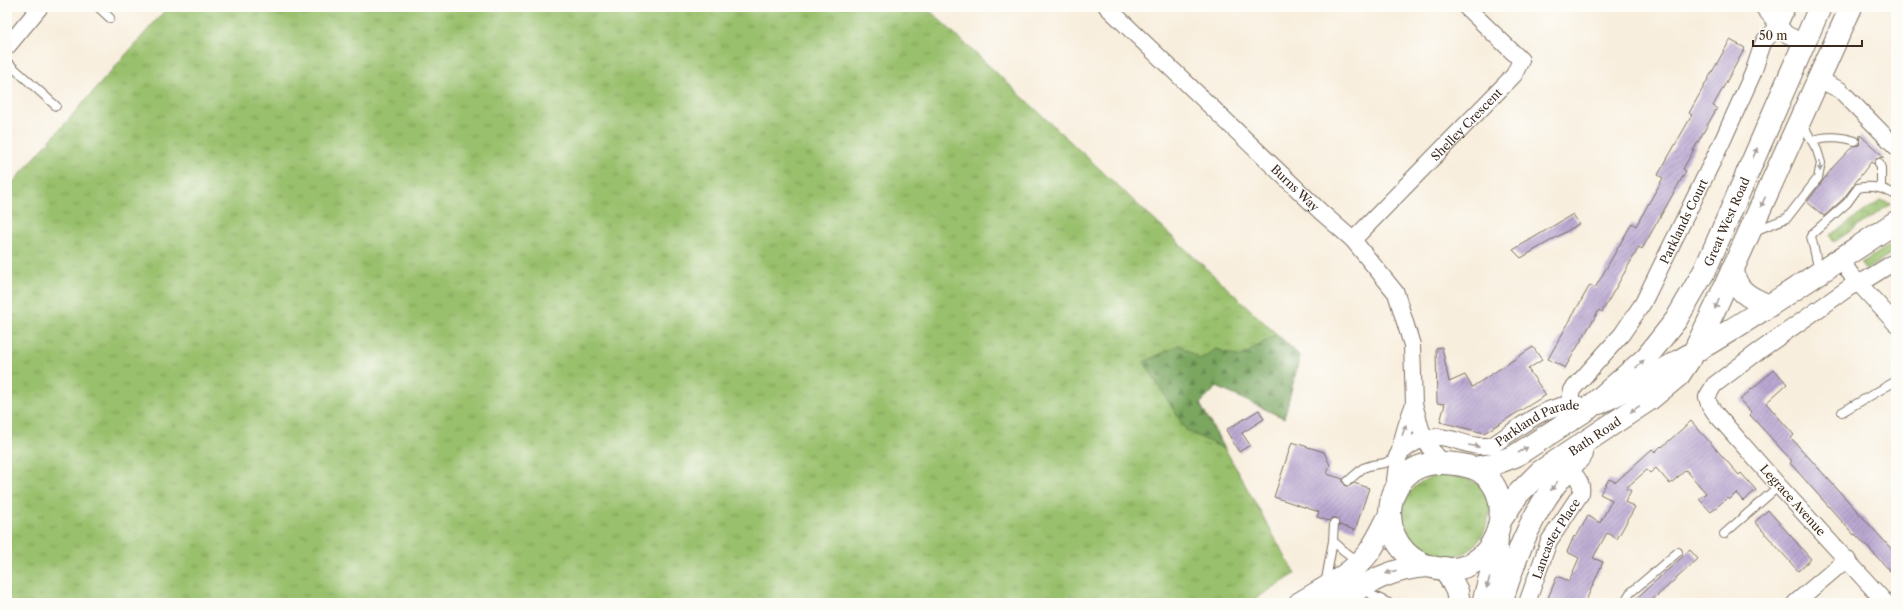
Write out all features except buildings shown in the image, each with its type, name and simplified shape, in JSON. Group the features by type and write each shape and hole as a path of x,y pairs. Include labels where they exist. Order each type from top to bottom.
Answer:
{"main road":[{"name":"Great West Road","path":"1579,406 1646,358 1676,320 1691,296 1705,270 1820,7"},
{"name":"Great West Road","path":"1693,354 1851,7"},
{"name":"Bath Road","path":"1474,468 1491,465 1515,456 1579,406 1693,354 1896,222"},
{"path":"1733,268 1736,284 1741,290 1756,300 1769,306"},
{"name":"Bath Road","path":"1498,528 1518,494 1528,482 1563,464 1598,434 1650,398 1679,374 1693,354"},
{"path":"1459,603 1457,591 1437,567 1410,556 1398,545 1392,534 1389,516 1391,500 1394,493 1404,478 1413,471 1429,464 1443,463 1474,468 1486,476 1495,487 1499,501 1496,555 1483,603"},
{"path":"1501,603 1516,557 1532,521 1547,496 1563,464"},
{"path":"1330,595 1369,552 1389,516"},
{"path":"1300,603 1364,585 1391,572 1406,568 1460,568 1474,561 1490,548 1498,528"}],"street":[{"path":"7,47 40,7"},
{"name":"Burns Way","path":"1108,7 1320,211 1353,240 1396,293 1412,346 1414,404 1403,431 1397,456 1394,493"},
{"name":"Shelley Crescent","path":"1353,240 1514,75 1518,68 1521,60 1466,7"},
{"path":"1763,7 1778,26 1793,39 1804,43"},
{"name":"Parklands Court","path":"1579,406 1572,390 1622,334 1643,304 1722,142 1753,73 1762,46 1765,40 1778,26 1787,7"},
{"path":"1818,79 1840,90 1896,147"},
{"path":"1859,283 1896,261"},
{"path":"1832,265 1859,283 1896,324"},
{"name":"Legrace Avenue","path":"1859,283 1721,379 1708,394 1707,400 1711,408 1779,486 1886,603"},
{"name":"Burns Way","path":"1414,404 1431,438 1435,454 1443,463"},
{"name":"Parkland Parade","path":"1431,438 1472,446 1483,447 1493,445 1550,408 1562,404 1579,406"},
{"path":"1397,456 1405,449 1431,438"},
{"name":"Lancaster Place","path":"1527,603 1549,541 1581,493 1582,485 1563,464"},
{"path":"1795,603 1847,559"}],"lane":[{"path":"98,7 110,18"},
{"path":"7,62 56,106"},
{"path":"1748,234 1787,218 1818,178 1821,163 1813,141 1801,118"},
{"path":"1813,141 1819,138 1849,139 1855,141"},
{"path":"1879,163 1881,168 1881,188"},
{"path":"1832,265 1817,262 1811,236 1847,203 1858,188 1867,186 1881,188 1896,195"},
{"path":"1842,412 1896,381"},
{"path":"1348,481 1363,468 1384,463 1397,456"},
{"path":"1724,534 1779,486"},
{"path":"1330,595 1334,523"},
{"path":"1333,541 1360,562"},
{"path":"1624,603 1630,593 1678,552"},
{"path":"1364,585 1372,595 1389,603"}],"green space":[{"path":"168,7 926,7 1300,356 1284,418 1217,387 1200,404 1295,574 1249,603 7,603 7,189"},
{"path":"1881,200 1891,204 1834,242 1830,235"},
{"path":"1896,242 1896,252 1865,270 1861,263"},
{"path":"1277,334 1300,356 1284,418 1217,387 1200,404 1224,449 1186,430 1144,362 1179,345 1200,359 1216,349 1240,357"},
{"path":"1448,474 1482,485 1492,506 1485,530 1477,543 1464,554 1448,557 1433,554 1419,546 1409,534 1403,520 1404,504 1413,489 1421,482 1429,478"}]}
